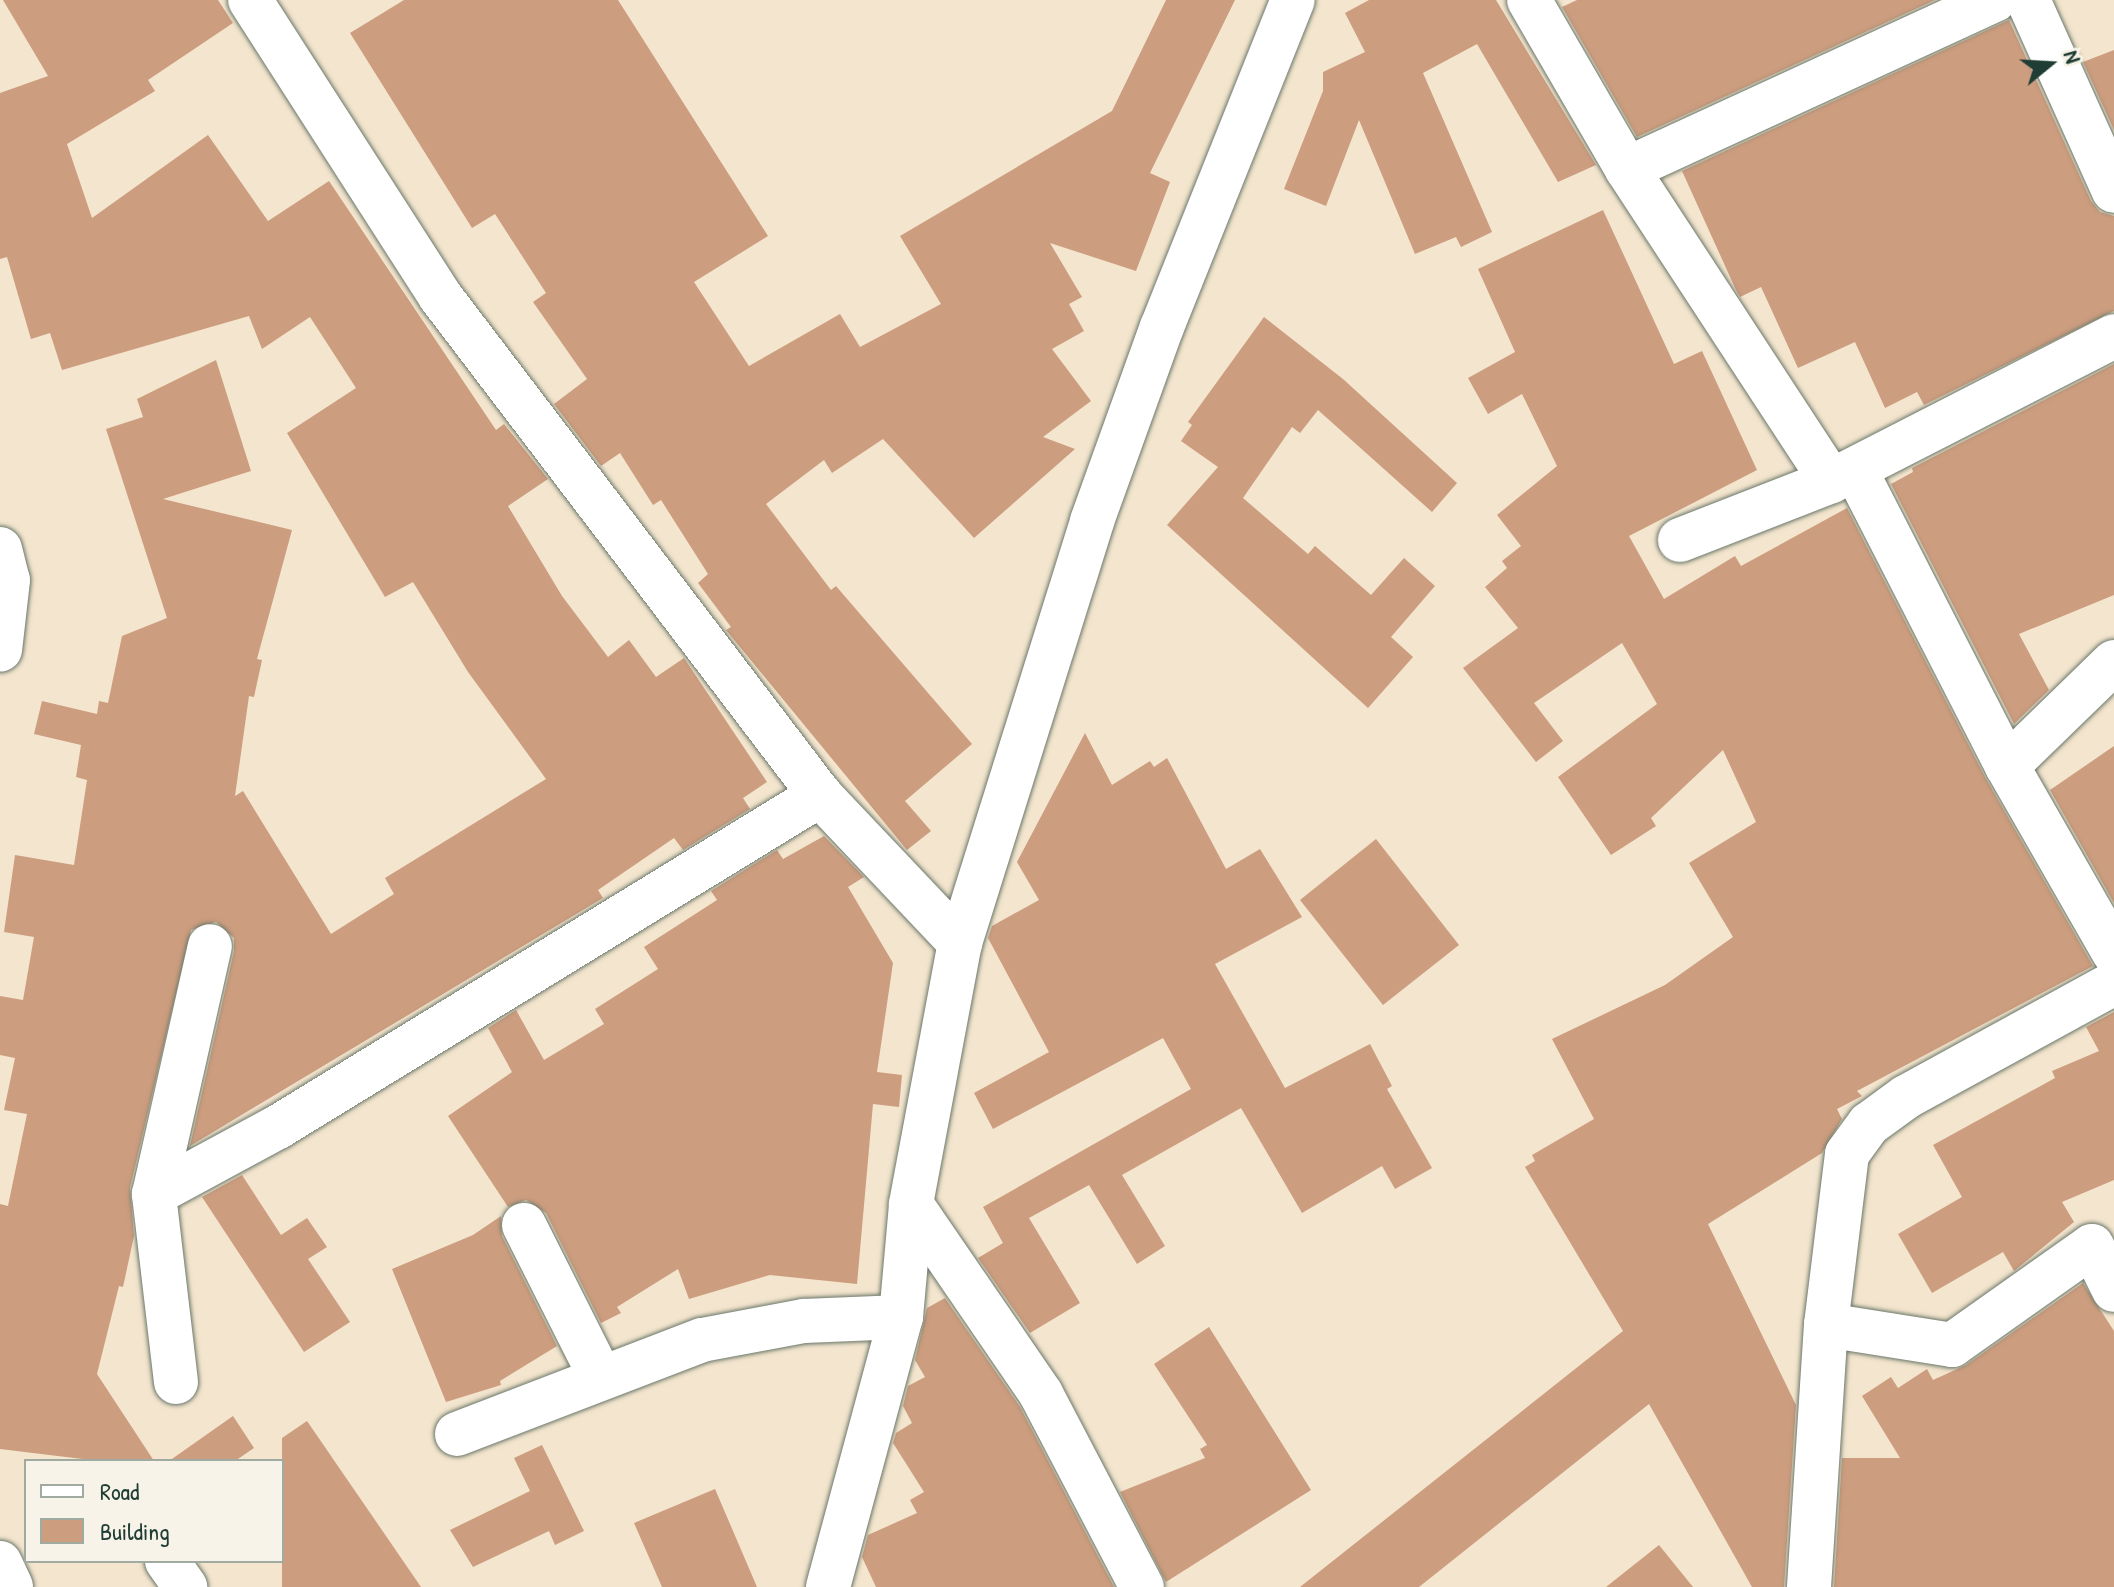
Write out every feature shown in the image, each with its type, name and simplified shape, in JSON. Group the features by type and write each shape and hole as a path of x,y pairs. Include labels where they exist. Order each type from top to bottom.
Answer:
{"street":[{"path":"250,0 440,296 820,795 960,943"},
{"path":"828,1587 901,1317 911,1204 960,943 1092,521 1162,327 1293,0"},
{"path":"1529,0 1627,169 1844,476 2114,953"},
{"path":"1627,169 1995,0"},
{"path":"2028,0 2114,191"},
{"path":"1680,540 1844,476 2114,336"},
{"path":"0,549 8,580 0,650"},
{"path":"2007,766 2114,662"},
{"path":"154,1194 278,1127 820,795"},
{"path":"176,1382 154,1194 210,946"},
{"path":"1809,1587 1826,1325 1847,1154 1869,1124 1906,1097 2114,983"},
{"path":"911,1204 1041,1394 1142,1587"},
{"path":"524,1225 600,1376"},
{"path":"1826,1325 1952,1345 2092,1246 2114,1290"},
{"path":"457,1434 600,1376 702,1340 804,1321 901,1317"},
{"path":"0,1563 11,1587"},
{"path":"168,1563 185,1587"}],"building":[{"path":"3,0 218,0 233,23 148,80 155,91 67,144 92,218 208,135 268,221 329,181 496,430 504,424 548,479 508,506 562,596 608,657 629,640 656,677 684,658 767,782 743,798 750,809 683,850 674,838 598,890 603,898 190,1146 234,951 234,938 216,922 191,930 130,1188 134,1236 123,1287 119,1286 97,1374 153,1459 82,1459 0,1449 0,1204 8,1206 27,1114 4,1110 15,1058 0,1055 0,996 23,1000 34,937 4,932 15,855 74,865 87,780 76,777 81,745 34,734 42,701 97,714 99,701 108,703 122,636 167,618 106,429 143,417 137,399 216,360 251,471 163,499 292,530 257,659 262,660 254,697 249,696 235,796 243,791 331,934 394,894 385,878 546,779 468,672 413,582 385,597 287,433 356,388 310,317 262,349 249,316 62,370 50,333 31,339 7,257 0,259 0,93 48,76"},
{"path":"404,0 618,0 768,236 694,282 749,366 840,314 860,347 941,304 900,236 1112,111 1166,0 1235,0 1150,173 1170,182 1136,271 1050,243 1082,297 1069,304 1084,331 1052,349 1091,401 1043,437 1075,449 974,538 883,439 832,473 824,460 766,504 831,590 836,586 972,744 905,801 931,831 907,850 726,630 731,627 698,583 708,574 661,500 653,505 620,453 601,466 554,404 587,379 533,302 546,293 495,214 472,228 350,33"},
{"path":"1369,0 1496,0 1596,165 1558,182 1477,44 1423,73 1492,232 1461,247 1456,237 1415,254 1359,120 1326,206 1284,189 1323,91 1323,72 1365,52 1345,13"},
{"path":"1577,0 1935,0 1637,137 1562,7"},
{"path":"2009,20 2091,201 2100,212 2114,216 2114,311 1924,405 1917,392 1885,408 1855,342 1798,368 1761,287 1740,297 1682,171"},
{"path":"2114,50 2114,130 2083,62"},
{"path":"1603,210 1674,364 1702,351 1757,470 1629,536 1664,599 1735,556 1741,566 1847,508 1985,777 2093,966 1857,1091 1862,1096 1837,1109 1842,1119 1822,1153 1708,1224 1796,1405 1784,1587 1752,1587 1649,1404 1419,1587 1300,1587 1623,1331 1525,1167 1535,1161 1532,1155 1594,1119 1552,1039 1665,985 1733,937 1689,863 1756,822 1723,750 1651,818 1656,826 1611,855 1558,777 1657,704 1622,643 1534,703 1563,741 1536,762 1463,668 1518,628 1485,587 1507,568 1502,561 1521,546 1497,515 1557,466 1522,394 1488,414 1468,378 1515,352 1478,269"},
{"path":"1264,317 1343,379 1457,483 1432,512 1318,410 1300,433 1292,427 1243,498 1308,554 1315,546 1371,595 1404,558 1435,586 1391,637 1413,657 1368,708 1167,525 1218,467 1181,441 1192,425 1188,422"},
{"path":"2114,364 2114,595 2019,634 2049,690 2014,724 1891,484 1913,472 1912,468"},
{"path":"1085,733 1112,785 1150,761 1154,767 1167,758 1226,869 1260,849 1302,917 1215,964 1285,1088 1370,1044 1392,1086 1387,1089 1432,1168 1395,1189 1382,1166 1302,1213 1241,1108 1122,1175 1165,1246 1137,1264 1089,1185 1029,1218 1080,1303 1030,1333 978,1258 1003,1243 983,1207 1191,1089 1163,1038 993,1129 974,1093 1049,1052 988,938 992,926 1039,900 1017,862"},
{"path":"2114,746 2114,903 2050,790"},
{"path":"824,836 864,877 848,887 893,963 877,1072 902,1075 899,1107 873,1104 857,1284 770,1275 689,1299 678,1269 617,1307 621,1313 601,1323 546,1213 526,1200 508,1207 448,1116 512,1072 488,1028 516,1010 544,1060 604,1024 595,1009 658,969 644,947 717,900 711,891 777,850 783,859"},
{"path":"1376,839 1459,945 1383,1005 1300,900"},
{"path":"2114,1012 2114,1180 2062,1202 2074,1222 2014,1271 2003,1252 1932,1293 1898,1234 1962,1197 1933,1145 2055,1078 2052,1071 2099,1051 2086,1027"},
{"path":"242,1175 281,1235 307,1218 327,1247 308,1259 350,1322 304,1352 202,1197"},
{"path":"501,1216 502,1236 557,1346 500,1381 501,1385 446,1402 392,1269 473,1235"},
{"path":"2083,1283 2114,1331 2114,1587 1834,1587 1842,1458 1900,1458 1862,1396 1891,1377 1898,1388 1927,1369 1933,1380 1966,1365"},
{"path":"945,1298 1020,1407 1114,1587 876,1587 862,1557 868,1535 917,1513 910,1500 924,1492 893,1443 896,1433 912,1423 903,1406 908,1386 925,1377 915,1360 927,1308"},
{"path":"1209,1327 1311,1490 1166,1582 1120,1492 1205,1458 1200,1449 1207,1445 1154,1364"},
{"path":"233,1416 254,1448 238,1459 172,1459"},
{"path":"307,1421 421,1587 282,1587 282,1438"},
{"path":"542,1445 584,1531 555,1545 549,1531 473,1567 450,1530 530,1491 514,1458"},
{"path":"715,1489 757,1587 662,1587 634,1523"},
{"path":"1659,1545 1693,1587 1606,1587"}]}
